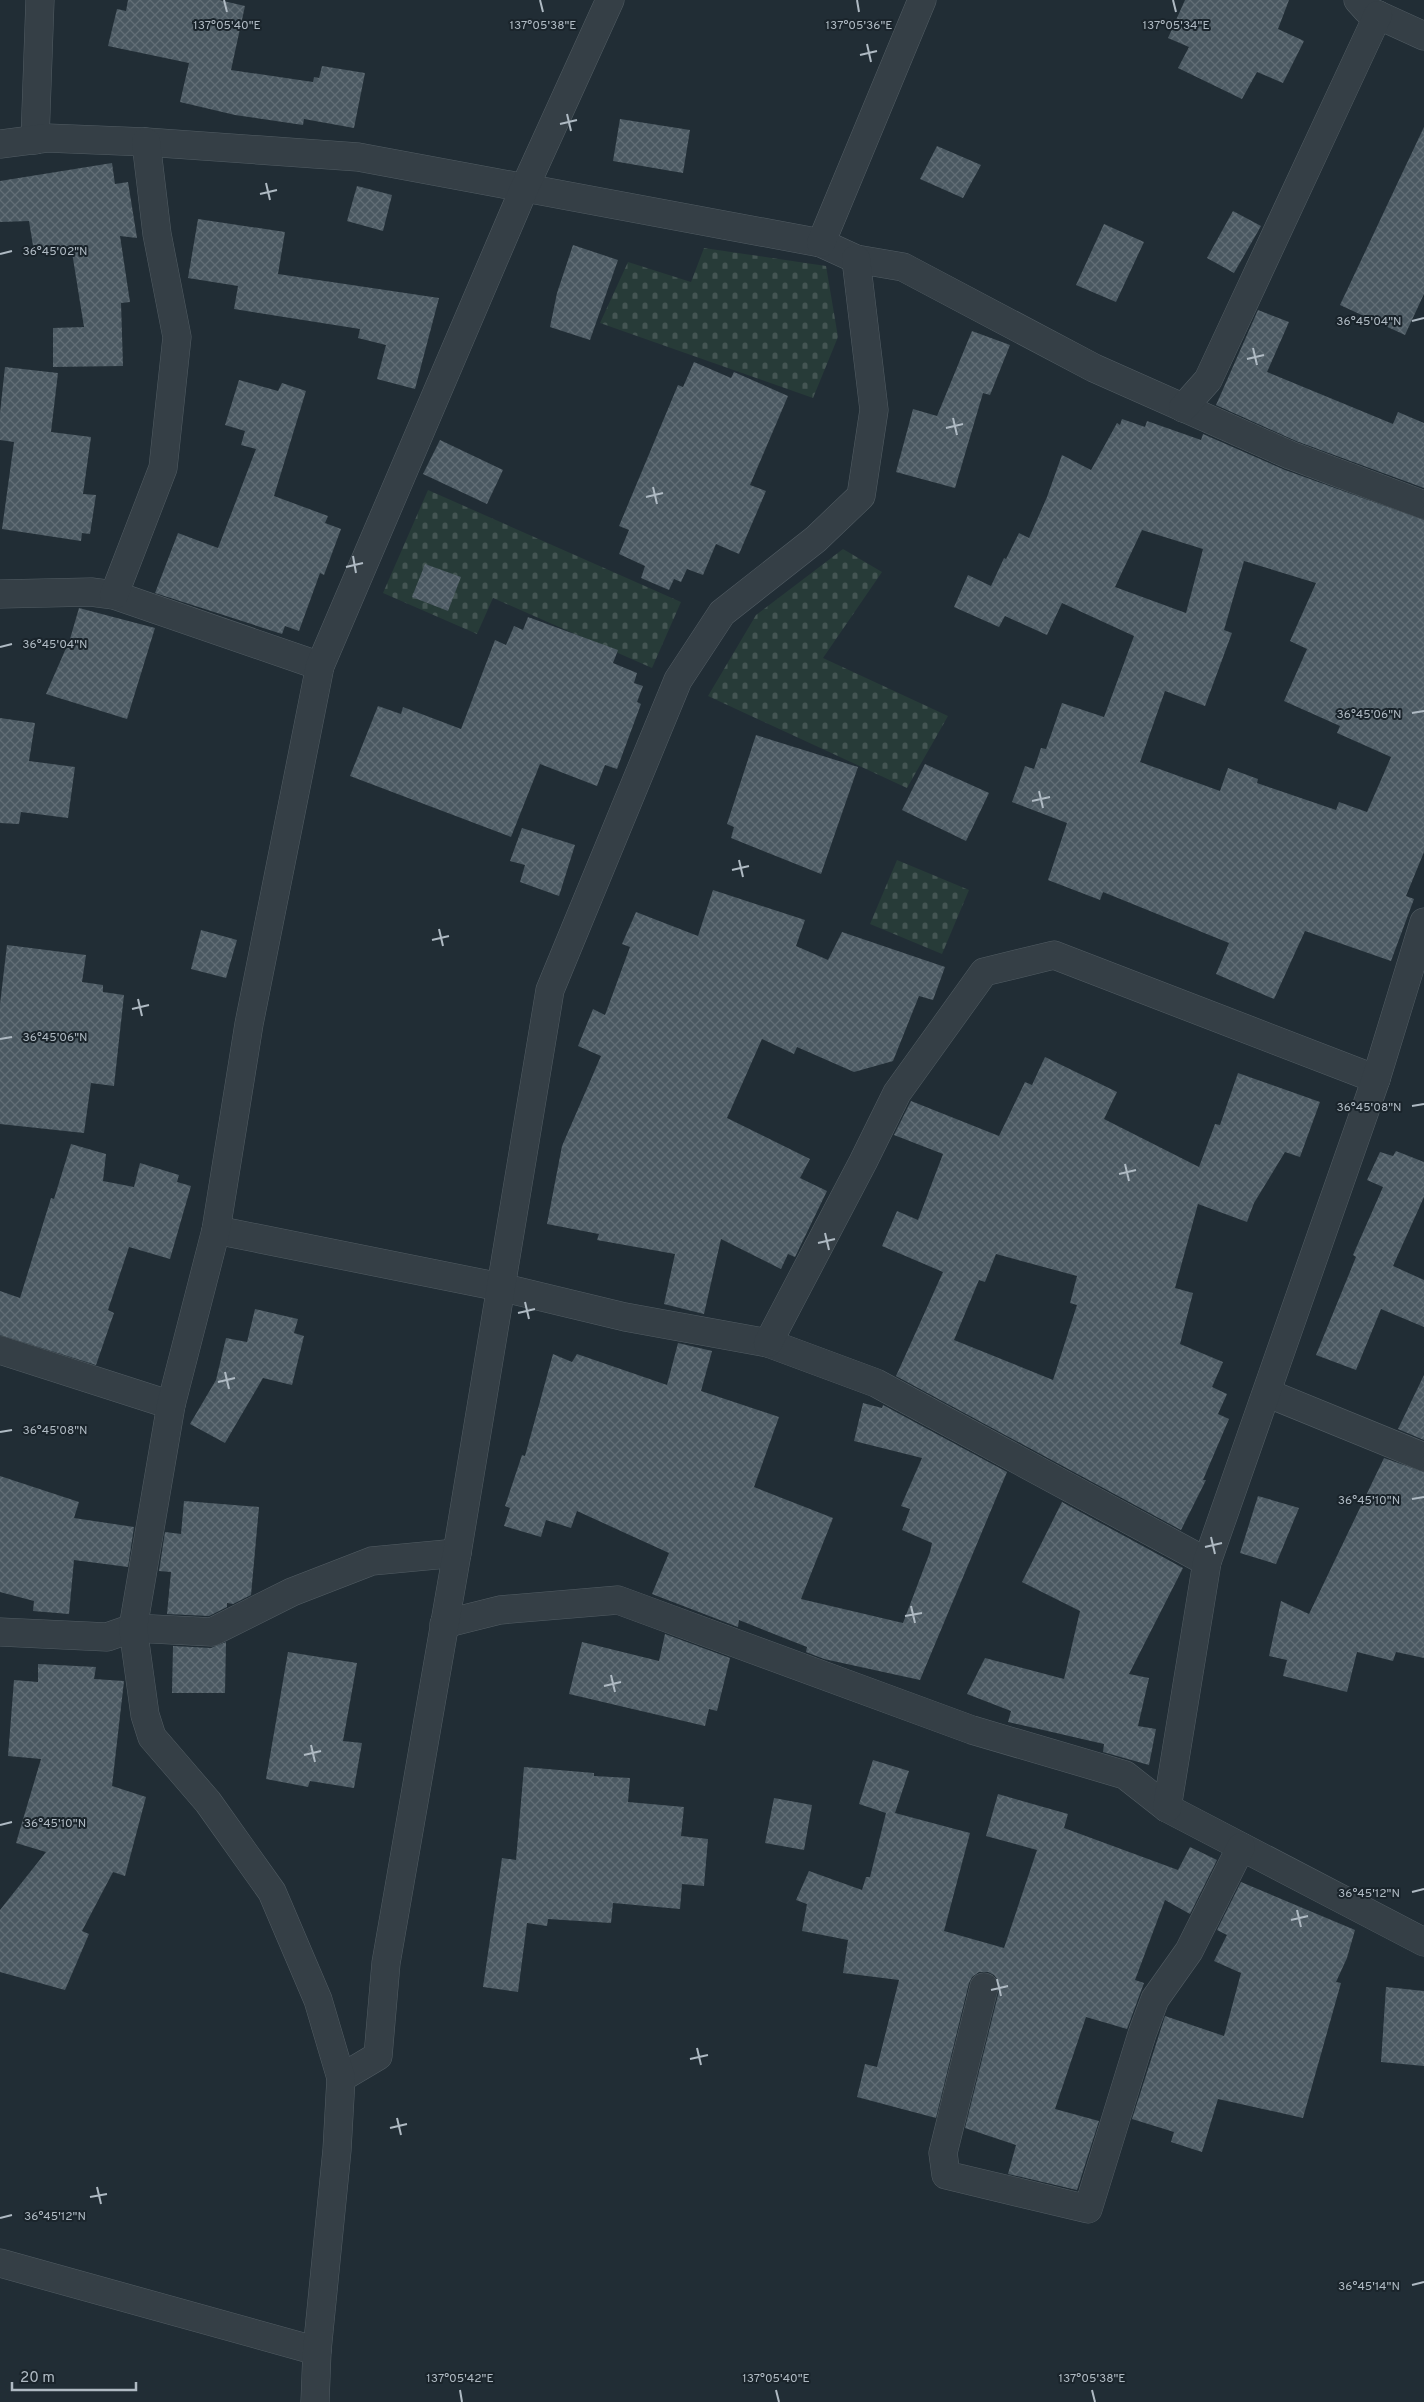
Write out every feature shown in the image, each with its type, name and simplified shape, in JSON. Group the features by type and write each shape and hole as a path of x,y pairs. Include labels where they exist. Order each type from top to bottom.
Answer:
{"street":[{"path":"35,140 40,0"},
{"path":"315,2402 317,2350 337,2150 341,2078 318,2000 272,1892 208,1802 152,1737 144,1715 134,1628 171,1406 216,1230 249,1024 320,666 524,189 610,0"},
{"path":"821,242 922,0"},
{"path":"1183,408 1208,380 1368,8 1424,36"},
{"path":"0,144 35,140 146,142 358,157 821,242 856,259 903,268 1094,368 1290,456 1424,505"},
{"path":"114,595 163,468 177,337 157,234 146,142"},
{"path":"341,2078 378,2056 386,1963 457,1553 550,990 678,680 722,613 816,539 861,496 874,410 856,259"},
{"path":"0,594 91,592 114,595 320,666"},
{"path":"1167,1808 1207,1562 1376,1079 1424,922"},
{"path":"768,1342 863,1162 897,1093 984,972 1054,955 1376,1079"},
{"path":"216,1230 500,1287 625,1317 768,1342 876,1383 1207,1562"},
{"path":"0,1350 171,1406"},
{"path":"1266,1393 1424,1457"},
{"path":"0,1632 106,1637 134,1628 212,1632 292,1592 372,1560 457,1553"},
{"path":"444,1624 500,1610 618,1600 972,1730 1125,1775 1167,1808 1424,1942"},
{"path":"984,1987 943,2153 946,2175 1088,2209 1142,2034 1155,2000 1189,1951 1241,1847"},
{"path":"0,2263 317,2350"}],"green space":[{"path":"704,248 826,266 838,337 813,398 600,323 628,262 691,282"},
{"path":"428,490 681,602 652,668 493,598 477,634 383,593"},
{"path":"843,549 882,572 823,658 948,716 907,788 708,696 756,615"},
{"path":"897,860 969,890 942,954 870,924"}],"building":[{"path":"128,0 219,0 245,6 231,70 313,82 314,77 319,78 322,66 365,73 354,128 304,119 303,125 235,115 180,102 189,63 108,46 117,9 126,11"},
{"path":"1185,0 1289,0 1278,29 1304,41 1283,83 1257,72 1242,99 1178,68 1189,47 1168,38"},
{"path":"620,119 690,130 683,173 613,161"},
{"path":"1424,127 1424,294 1405,335 1340,305"},
{"path":"937,146 981,165 963,198 920,179"},
{"path":"112,163 115,184 128,182 137,238 120,236 130,302 121,303 123,366 53,367 53,328 84,327 71,246 34,252 29,221 0,222 0,181"},
{"path":"357,186 392,195 383,231 347,221"},
{"path":"1233,211 1261,226 1234,273 1207,258"},
{"path":"198,219 285,232 278,274 439,298 415,389 377,379 386,345 358,338 360,329 234,309 238,286 188,278"},
{"path":"1104,224 1144,242 1116,302 1076,285"},
{"path":"573,245 618,260 590,340 550,327 557,293"},
{"path":"1258,310 1289,322 1267,372 1393,424 1398,412 1424,423 1424,488 1296,441 1216,405"},
{"path":"972,331 1010,345 990,395 983,393 955,488 896,472 913,409 937,416"},
{"path":"694,362 731,378 734,372 788,396 750,485 766,491 739,554 716,544 703,575 687,569 681,582 674,579 669,590 641,578 645,566 619,554 629,530 619,526 678,385 683,387"},
{"path":"5,367 58,373 51,432 91,437 83,494 96,495 90,534 82,533 81,541 2,529 14,442 0,440 0,413"},
{"path":"239,380 278,391 282,383 306,391 274,496 328,516 325,523 341,529 324,575 320,573 299,631 285,626 282,634 155,593 178,533 218,548 256,449 241,445 245,431 225,425"},
{"path":"1122,419 1145,427 1147,421 1201,440 1203,434 1285,470 1424,520 1424,852 1406,896 1414,899 1391,961 1305,931 1274,999 1216,974 1229,943 1103,892 1100,900 1048,880 1067,823 1012,802 1025,766 1034,769 1041,748 1046,749 1062,703 1104,717 1134,636 1062,603 1047,635 1005,616 999,627 954,607 968,575 991,586 1004,558 1006,559 1019,533 1029,538 1047,497 1062,455 1091,470 1117,423 1120,425","holes":["1142,530 1203,549 1186,613 1115,587","1244,561 1316,583 1290,641 1307,649 1284,701 1340,726 1337,733 1391,757 1367,812 1339,802 1336,810 1257,783 1258,779 1228,768 1220,791 1140,762 1165,691 1205,706 1232,633 1224,630"]},
{"path":"440,440 503,470 487,504 423,474"},
{"path":"425,564 461,577 448,611 412,597"},
{"path":"79,608 155,628 127,719 46,694 70,639"},
{"path":"528,617 618,650 613,663 637,673 634,683 643,686 637,702 641,704 617,769 605,765 597,786 540,764 511,837 350,776 378,706 401,714 403,707 461,729 495,640 506,645 514,626 523,630"},
{"path":"0,718 35,723 29,761 75,767 68,818 21,812 19,824 0,823"},
{"path":"756,735 858,767 821,874 731,838 734,827 727,824"},
{"path":"925,764 989,793 966,841 902,810"},
{"path":"522,828 575,845 559,896 520,882 525,865 510,861"},
{"path":"713,890 805,920 796,946 828,960 842,932 945,967 933,1000 919,996 893,1061 854,1072 797,1047 794,1054 762,1039 727,1118 810,1159 800,1178 827,1191 795,1257 788,1254 781,1269 721,1239 704,1314 664,1304 675,1254 597,1240 599,1234 547,1224 562,1146 601,1056 578,1046 593,1009 605,1015 630,947 622,944 636,912 698,936"},
{"path":"201,930 237,940 226,978 191,969"},
{"path":"7,945 86,955 82,982 103,985 103,992 124,995 114,1086 91,1083 84,1133 0,1124 0,1004"},
{"path":"1045,1057 1117,1092 1104,1119 1199,1167 1215,1124 1220,1125 1238,1073 1320,1102 1300,1157 1285,1152 1254,1203 1247,1222 1198,1204 1175,1288 1193,1293 1180,1344 1223,1362 1212,1387 1227,1394 1218,1414 1229,1419 1203,1480 1206,1480 1181,1530 896,1376 943,1272 882,1246 897,1211 918,1220 943,1154 894,1135 911,1101 999,1136 1025,1082 1032,1085","holes":["996,1254 1077,1276 1070,1303 1077,1305 1053,1380 954,1340 979,1280 985,1282"]},
{"path":"71,1144 106,1154 103,1181 134,1187 140,1163 179,1175 177,1182 191,1186 170,1259 129,1247 108,1310 114,1313 96,1365 0,1335 0,1291 20,1298 51,1198 54,1199"},
{"path":"1396,1151 1424,1162 1424,1197 1393,1266 1424,1280 1424,1327 1381,1309 1356,1370 1316,1355 1356,1257 1353,1255 1383,1187 1367,1180 1380,1152 1393,1156"},
{"path":"255,1309 298,1319 294,1333 304,1336 292,1385 263,1378 225,1443 190,1424 216,1380 226,1338 247,1342"},
{"path":"678,1343 712,1351 701,1391 779,1417 754,1487 833,1518 801,1599 903,1623 930,1552 932,1543 902,1530 910,1509 901,1506 922,1458 854,1441 863,1403 882,1408 883,1405 1007,1472 920,1680 824,1659 806,1652 807,1647 739,1620 738,1627 652,1594 669,1553 577,1511 571,1528 546,1520 541,1537 504,1526 510,1508 505,1506 522,1455 525,1456 553,1354 572,1362 577,1354 667,1385"},
{"path":"1424,1375 1424,1440 1398,1429"},
{"path":"1384,1458 1424,1472 1424,1658 1396,1652 1393,1661 1357,1652 1347,1692 1283,1676 1287,1660 1269,1656 1281,1601 1309,1614"},
{"path":"0,1476 79,1502 74,1518 134,1527 128,1567 74,1560 69,1614 33,1611 34,1601 0,1592"},
{"path":"1258,1496 1299,1508 1276,1564 1240,1553"},
{"path":"184,1501 259,1507 251,1595 233,1604 227,1603 227,1607 209,1616 167,1614 171,1572 159,1571 165,1532 181,1534"},
{"path":"1062,1502 1183,1568 1129,1674 1149,1678 1138,1726 1156,1729 1149,1765 1103,1752 1104,1744 1008,1722 1011,1711 967,1694 985,1658 1064,1679 1080,1611 1022,1582"},
{"path":"665,1634 730,1658 717,1711 709,1709 705,1726 569,1694 582,1642 659,1661"},
{"path":"226,1642 225,1693 172,1693 173,1646 211,1648"},
{"path":"288,1652 357,1663 343,1741 362,1743 354,1788 310,1781 308,1787 266,1779"},
{"path":"38,1664 96,1667 94,1679 124,1681 112,1786 146,1797 125,1876 113,1872 82,1931 89,1934 65,1990 0,1972 0,1910 46,1852 16,1843 41,1759 8,1756 14,1680 38,1682"},
{"path":"873,1760 909,1771 895,1813 970,1833 944,1931 1004,1948 1037,1850 986,1836 998,1794 1068,1814 1064,1828 1178,1870 1190,1847 1217,1860 1190,1914 1165,1900 1135,1980 1144,1983 1127,2029 1086,2017 1055,2109 1099,2121 1077,2190 1008,2174 1016,2145 965,2128 999,1991 999,1982 994,1975 988,1972 979,1972 972,1977 969,1983 936,2118 857,2097 865,2064 877,2067 899,1980 843,1973 848,1940 802,1931 807,1904 796,1900 809,1871 862,1890 866,1877 870,1877 886,1813 859,1804"},
{"path":"524,1767 594,1773 594,1776 630,1778 628,1802 684,1807 681,1836 708,1839 704,1886 682,1884 680,1909 613,1903 611,1923 548,1919 547,1926 527,1923 518,1992 483,1987 502,1858 516,1860"},
{"path":"774,1798 812,1805 804,1850 765,1843"},
{"path":"1241,1882 1355,1930 1347,1958 1336,1982 1341,1983 1303,2118 1218,2099 1202,2152 1171,2142 1174,2132 1132,2119 1165,2016 1224,2036 1241,1973 1214,1961 1227,1935 1217,1930"},
{"path":"1386,1987 1424,1991 1424,2066 1381,2062"}]}
